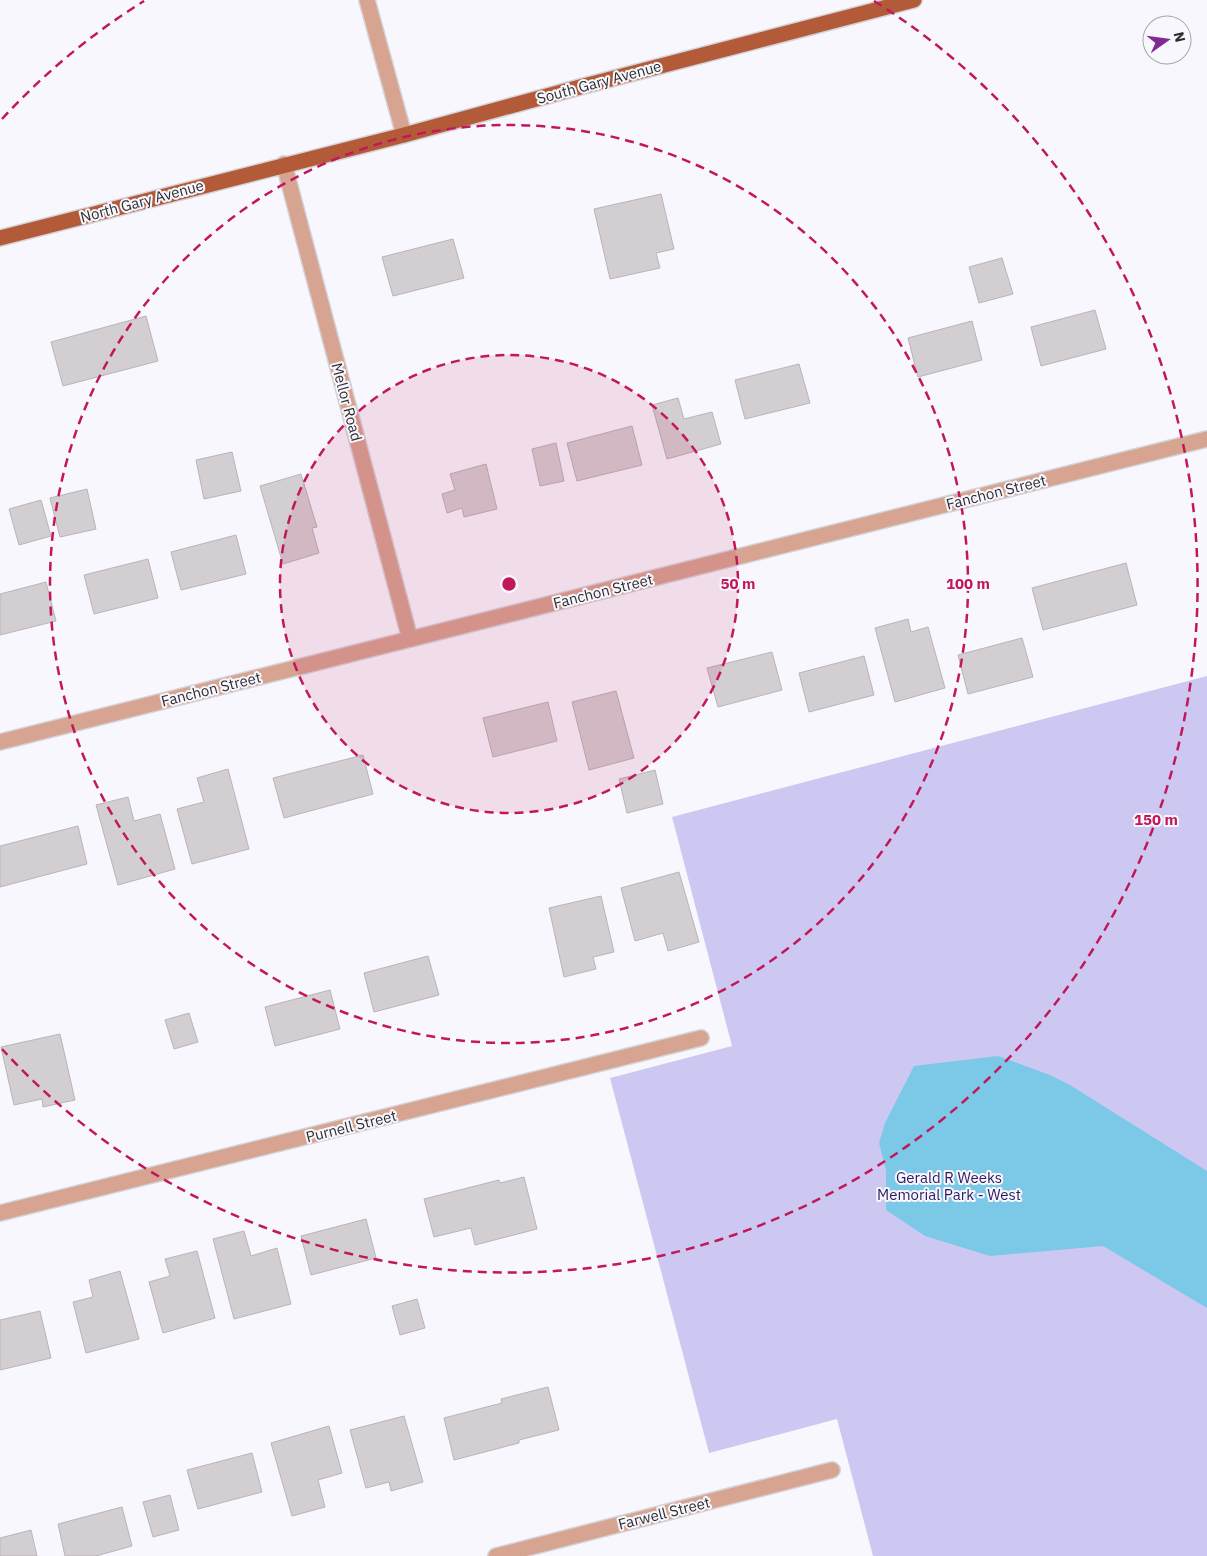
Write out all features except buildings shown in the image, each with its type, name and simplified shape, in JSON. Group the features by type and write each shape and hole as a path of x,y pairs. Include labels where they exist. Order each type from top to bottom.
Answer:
{"main road":[{"name":"South Gary Avenue","path":"284,164 914,0"},
{"name":"North Gary Avenue","path":"0,238 284,164"}],"street":[{"path":"367,0 404,134"},
{"name":"Mellor Road","path":"284,164 410,639"},
{"name":"Fanchon Street","path":"0,742 1207,439"},
{"name":"Purnell Street","path":"0,1213 701,1038"},
{"name":"Farwell Street","path":"496,1556 832,1470"}],"green space":[{"name":"Gerald R Weeks Memorial Park - West","path":"1207,676 1207,1556 873,1556 837,1419 709,1453 610,1078 732,1046 672,817"}],"water":[{"path":"998,1056 1050,1075 1070,1085 1207,1171 1207,1308 1103,1246 990,1256 925,1236 886,1210 886,1170 879,1143 885,1123 914,1066"}]}
